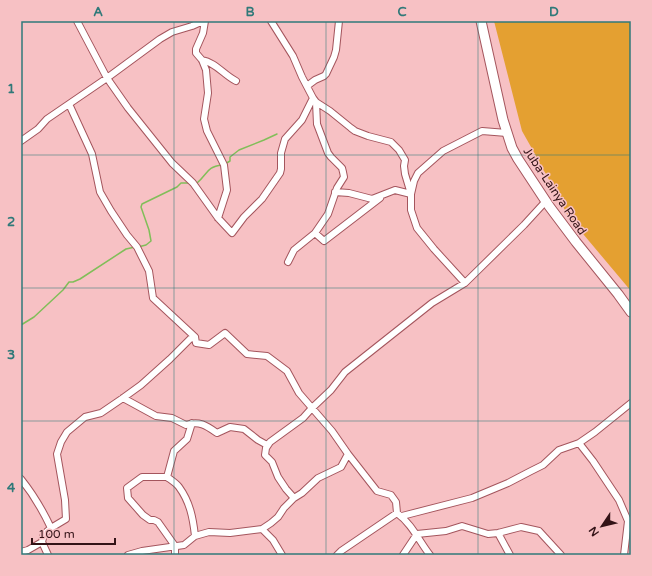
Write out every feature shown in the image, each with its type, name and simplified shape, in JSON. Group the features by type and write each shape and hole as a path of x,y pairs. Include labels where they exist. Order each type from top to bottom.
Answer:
{"main road":[{"name":"Juba-Lainya Road","path":"481,21 503,120 512,148 546,201 631,312"}],"street":[{"path":"77,21 107,78 147,132 172,163 193,183 218,218 232,233 244,217 262,199 280,173 281,153 285,139 302,120 314,100"},
{"path":"21,141 38,129 47,119 107,78 160,39 172,32 204,21 203,33 196,49 196,53 202,60 206,70 208,86 204,119 207,132 224,165 227,190 218,218"},
{"path":"271,21 290,50 314,100 317,124 323,142 331,158 339,165 343,172 343,178 335,192 328,214 315,233 294,250 288,262"},
{"path":"307,86 326,74 336,50 339,21"},
{"path":"202,60 210,62 232,79 236,80"},
{"path":"314,100 355,131 391,142 399,150 405,160 405,174 411,194"},
{"path":"69,104 92,154 100,192 127,235 137,247 149,271 154,298 195,337 196,343 209,345 225,333 247,354 267,356 287,372 299,393 332,431 348,454 378,490 390,495 396,502 400,515 417,534 424,548 430,555"},
{"path":"465,283 417,228 411,210 411,194 414,181 418,173 443,151 482,131 507,132"},
{"path":"335,192 349,193 372,199 395,190 411,194"},
{"path":"315,233 324,241 386,194"},
{"path":"294,498 278,477 272,462 266,455 266,448 270,442 303,418 331,390 345,372 432,303 465,283 524,225 546,201"},
{"path":"48,555 42,542 44,534 66,519 65,500 57,454 61,442 67,432 85,417 101,413 141,385 190,339 195,337"},
{"path":"123,398 156,416 172,418 186,425 192,423 206,425 217,433 230,427 244,429 258,440 268,445"},
{"path":"337,555 341,551 400,515 472,498 508,483 542,465 559,450 578,443 595,432 631,403"},
{"path":"167,477 174,451 186,439 192,423"},
{"path":"578,443 593,461 619,500 629,523 624,555"},
{"path":"129,555 142,551 184,545 195,536 209,532 230,533 262,529 271,524 294,498 302,493 318,478 341,467 348,454"},
{"path":"176,555 175,546 158,522 150,520 143,515 128,498 127,488 142,476 167,477 178,487 188,502 194,518 195,536"},
{"path":"21,479 44,513 51,528"},
{"path":"417,534 446,531 462,526 488,534 520,527 539,531 561,555"},
{"path":"262,529 272,540 282,555"},
{"path":"498,533 510,555"},
{"path":"403,555 417,534"},
{"path":"21,552 28,550 42,542"}],"shaded area":[{"path":"494,21 631,21 631,291 568,216 522,131"}],"waterway":[{"path":"225,164 230,161 230,157 239,150 277,134"},
{"path":"196,183 201,180 210,169 222,165"},
{"path":"138,247 146,245 151,241 141,207 142,204 177,187 181,183 190,183"},
{"path":"21,325 34,317 63,290 69,282 80,279 126,249 135,247"}]}
